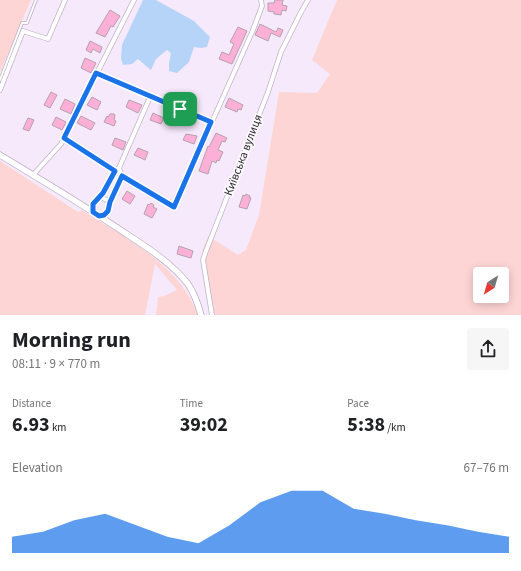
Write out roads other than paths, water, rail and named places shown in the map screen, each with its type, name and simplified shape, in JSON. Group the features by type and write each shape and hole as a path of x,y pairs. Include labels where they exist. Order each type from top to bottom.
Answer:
{"main road":[{"path":"0,155 93,212 150,250 173,268 188,284 195,297 201,315"}],"street":[{"path":"0,90 23,31 48,39 65,0"},
{"path":"33,175 61,144 134,0"},
{"path":"64,138 122,176 174,207 253,30 262,6 261,0"},
{"name":"Київська вулиця","path":"212,315 203,260 268,92 281,52 308,0"},
{"path":"96,73 211,122"},
{"path":"93,212 93,204 101,197 115,171 119,168 150,97"},
{"path":"99,216 104,215 108,211 110,202 122,176 119,168"},
{"path":"101,197 110,202"}],"lane":[{"path":"0,80 22,23 26,23 36,0"}],"water":[{"path":"143,0 156,0 194,21 210,37 207,47 194,47 189,62 177,73 169,71 171,53 167,50 156,59 151,70 138,59 132,64 123,65 121,58 122,45"}]}
